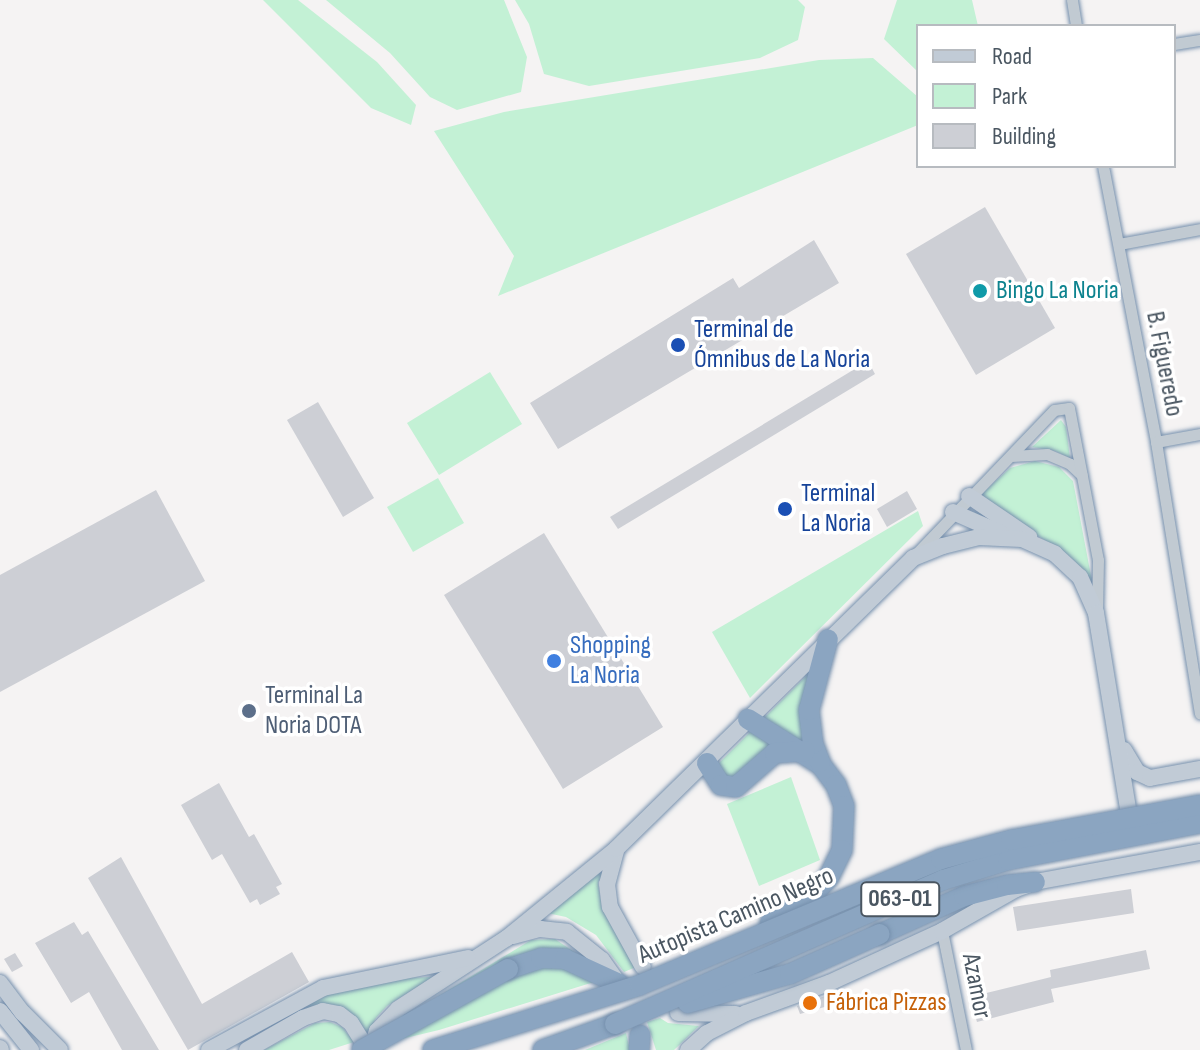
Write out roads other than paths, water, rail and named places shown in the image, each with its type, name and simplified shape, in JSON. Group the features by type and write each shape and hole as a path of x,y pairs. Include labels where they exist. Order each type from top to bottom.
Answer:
{"highway":[{"path":"813,758 809,710 828,639"},
{"path":"713,953 808,900 829,877 844,839 841,795 813,758 748,719"},
{"path":"707,763 721,785 736,787 775,753 813,758"},
{"name":"Autopista Camino Negro","path":"433,1050 640,985 973,849 1200,805"},
{"name":"Autopista Camino Negro","path":"543,1050 615,1024 943,880 1008,860 1200,823"},
{"path":"615,1024 790,974 964,896 1035,882"},
{"path":"362,1050 508,969 541,958 565,959 619,984"}],"street":[{"path":"1072,0 1076,24"},
{"path":"1176,44 1200,40"},
{"name":"B. Figueredo","path":"1103,168 1195,648 1200,713"},
{"path":"1119,244 1200,229"},
{"path":"370,1050 377,1031 398,1009 507,938 616,849 913,558 953,512 1054,410 1069,408 1099,571 1096,613"},
{"path":"1156,442 1200,434"},
{"path":"1008,457 1028,452 1047,454 1070,464 1082,475"},
{"path":"969,496 1041,544 1080,577 1096,613 1120,742 1128,808"},
{"path":"953,512 1009,537 1041,544"},
{"path":"913,558 962,540 1009,537"},
{"path":"1120,742 1130,764 1150,778 1200,769"},
{"path":"616,849 607,884 610,907 643,967"},
{"path":"1094,872 1118,861 1125,852"},
{"path":"688,1050 707,1033 746,1013 829,983 942,931 1003,895 1035,882 1200,852"},
{"path":"507,938 540,929 567,932 602,960 619,984"},
{"name":"Azamor","path":"942,931 966,1050"},
{"path":"209,1050 323,988 481,955"},
{"path":"0,983 23,1013 60,1050"},
{"path":"0,1011 31,1050"},
{"path":"247,1050 315,1012 330,1012 351,1023 370,1050"},
{"path":"678,1013 746,1013"}],"place":[{"name":"Bingo La Noria","path":"980,291"},
{"name":"Terminal de Ómnibus de La Noria","path":"678,345"},
{"name":"Terminal La Noria","path":"785,509"},
{"name":"Shopping La Noria","path":"554,661"},
{"name":"Terminal La Noria DOTA","path":"249,711"},
{"name":"Fábrica Pizzas","path":"810,1003"}]}
